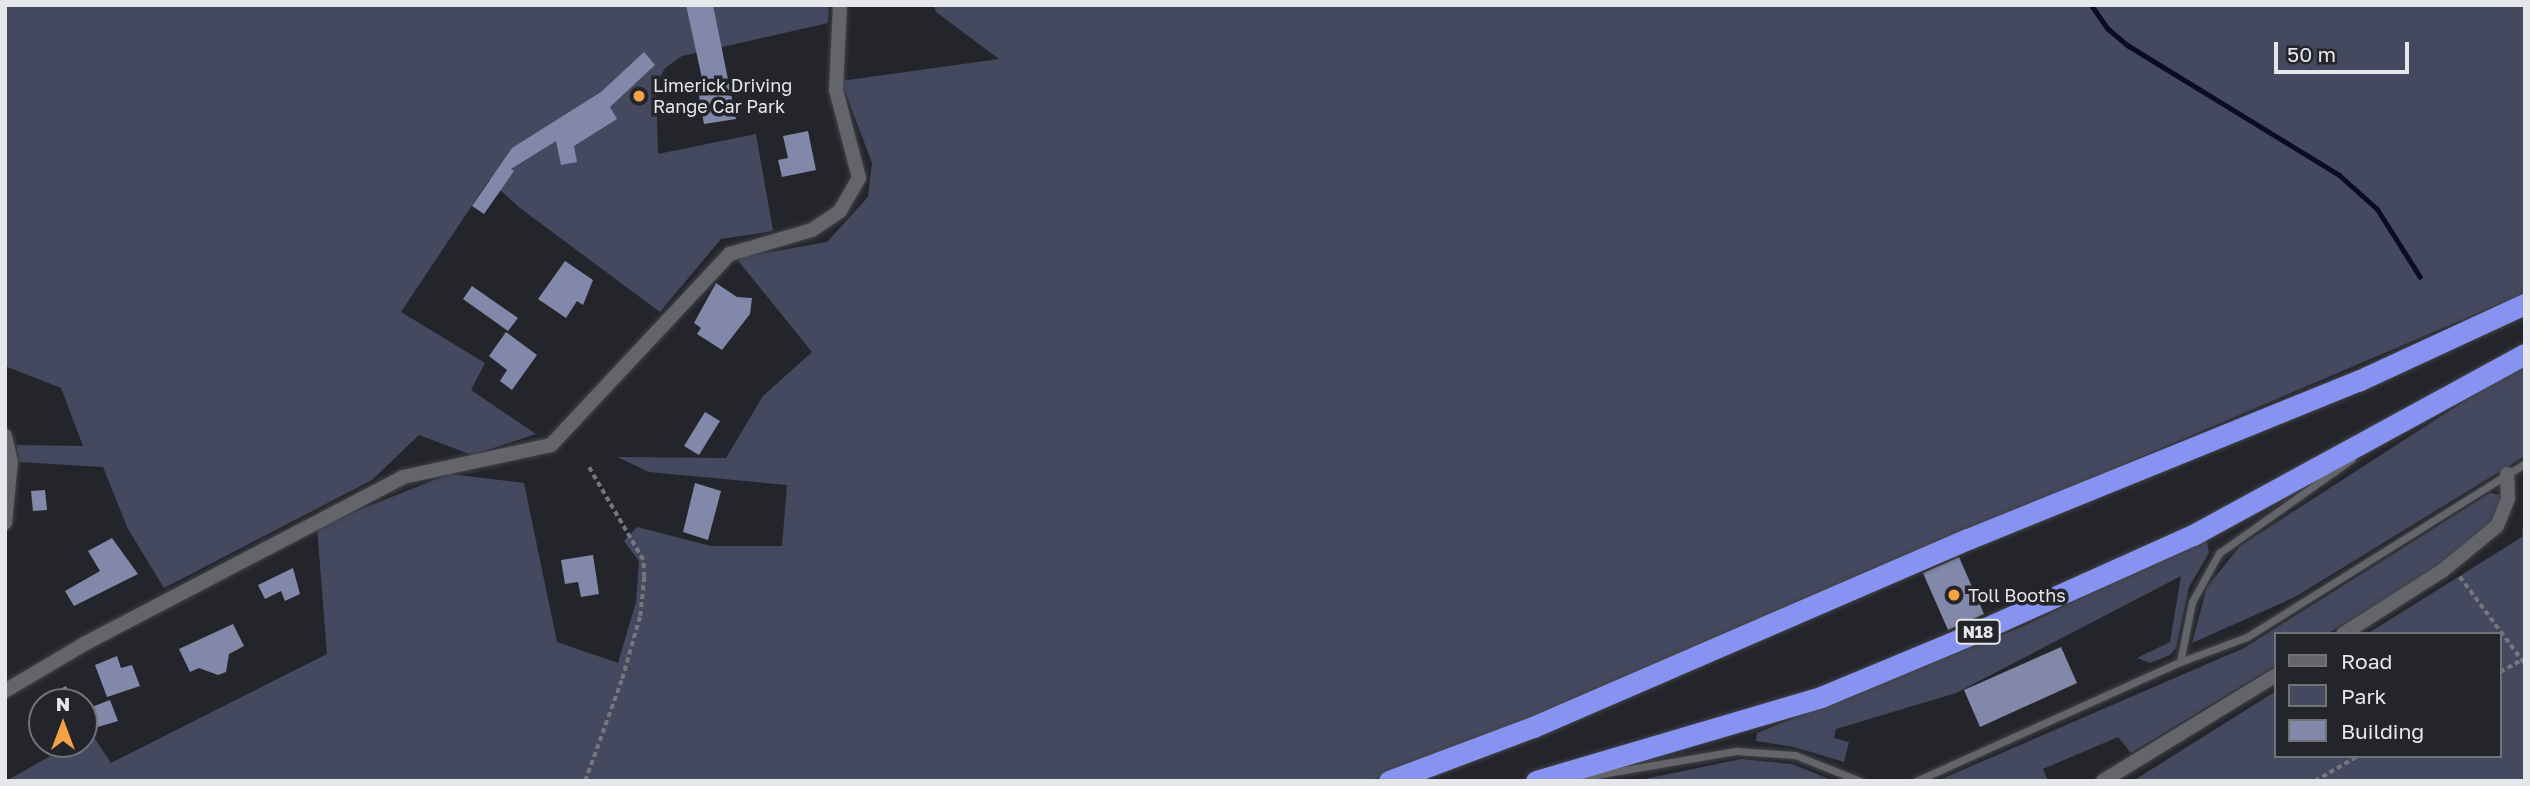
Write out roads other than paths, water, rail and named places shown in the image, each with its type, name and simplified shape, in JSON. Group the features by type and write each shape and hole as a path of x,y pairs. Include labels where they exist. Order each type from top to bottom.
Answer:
{"highway":[{"path":"1390,781 1532,727 1968,539 2358,381 2525,304"},
{"name":"N18","path":"1536,781 1833,692 2193,536 2525,354"}],"street":[{"path":"5,691 96,637 403,477 551,445 730,254 813,230 840,211 849,202 859,178 836,90 840,5"},
{"path":"5,436 11,461 5,523"},
{"path":"2346,632 2450,565 2500,520 2508,499 2507,474"},
{"path":"2103,781 2274,676"}],"lane":[{"path":"2180,662 2192,602 2219,553 2396,424"},
{"path":"1916,781 2180,662 2247,638 2525,463"},
{"path":"1556,781 1623,774 1736,751 1795,755 1860,781"}],"waterway":[{"path":"2091,5 2108,29 2127,45 2339,175 2377,209 2420,277"}],"place":[{"name":"Limerick Driving Range Car Park","path":"639,96"},
{"name":"Toll Booths","path":"1954,595"}]}
